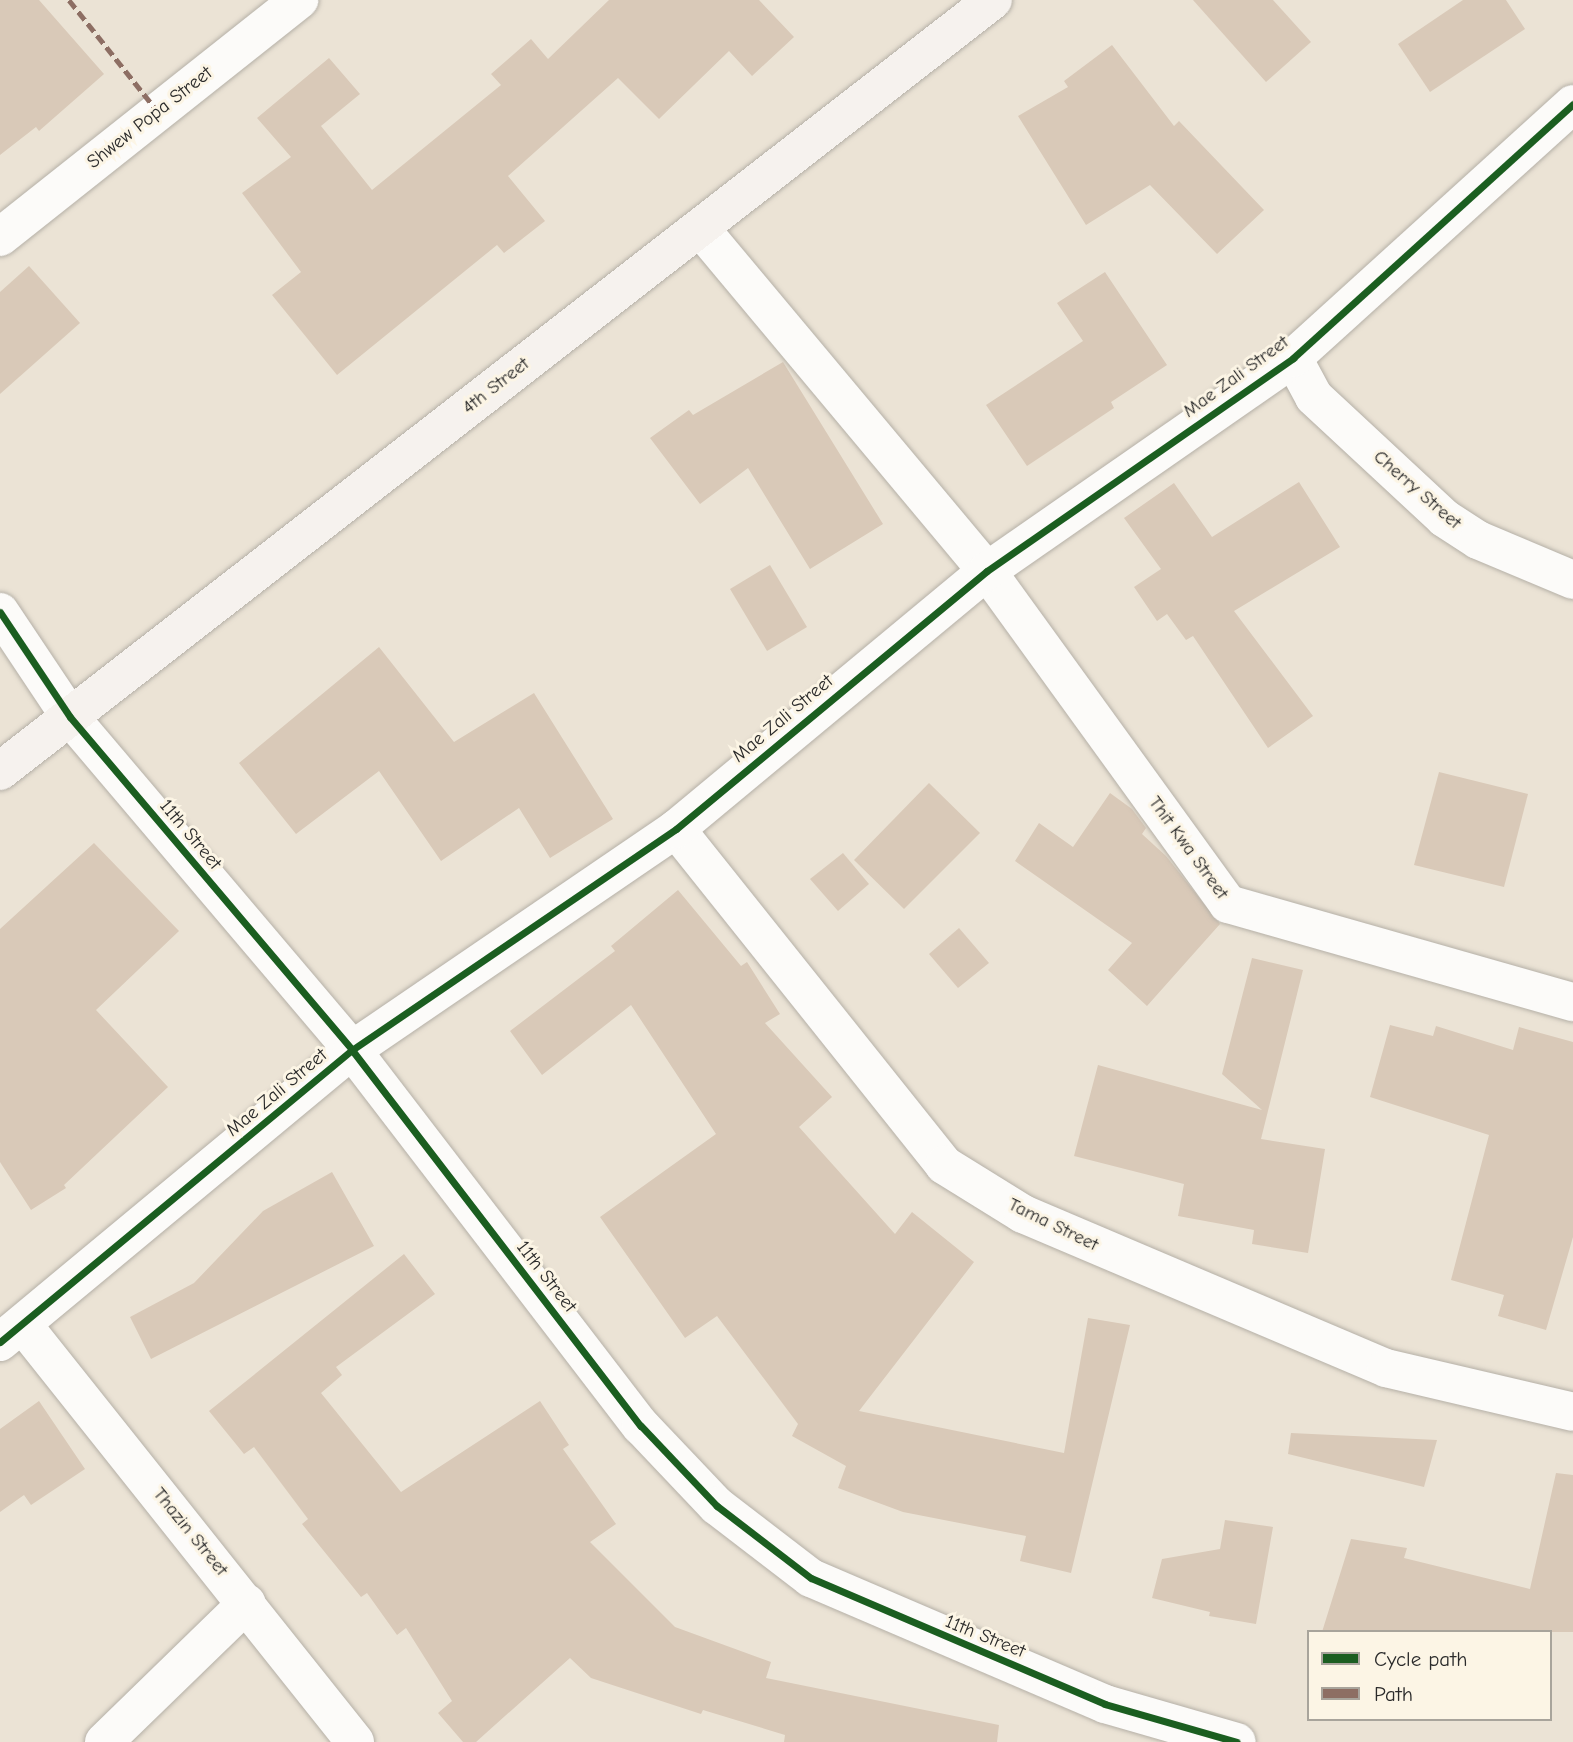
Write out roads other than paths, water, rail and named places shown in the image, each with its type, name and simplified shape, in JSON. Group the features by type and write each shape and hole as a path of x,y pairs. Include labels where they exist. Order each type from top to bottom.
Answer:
{"street":[{"name":"Shwew Popa Street","path":"0,237 299,0"},
{"name":"4th Street","path":"0,771 993,0"},
{"name":"Mae Zali Street","path":"12,1334 352,1050 676,828 987,571 1293,358 1573,104"},
{"name":"Thit Kwa Street","path":"700,228 987,571 1228,905 1573,1002"},
{"name":"Cherry Street","path":"1293,358 1314,397 1444,518 1478,540 1573,580"},
{"name":"11th Street","path":"0,612 70,717 352,1050 641,1426 717,1506 811,1578 1105,1704 1237,1742"},
{"name":"Tama Street","path":"676,828 944,1165 1023,1214 1386,1367 1573,1412"},
{"name":"Thazin Street","path":"12,1334 247,1603 355,1742"},
{"path":"104,1742 247,1603"}]}
